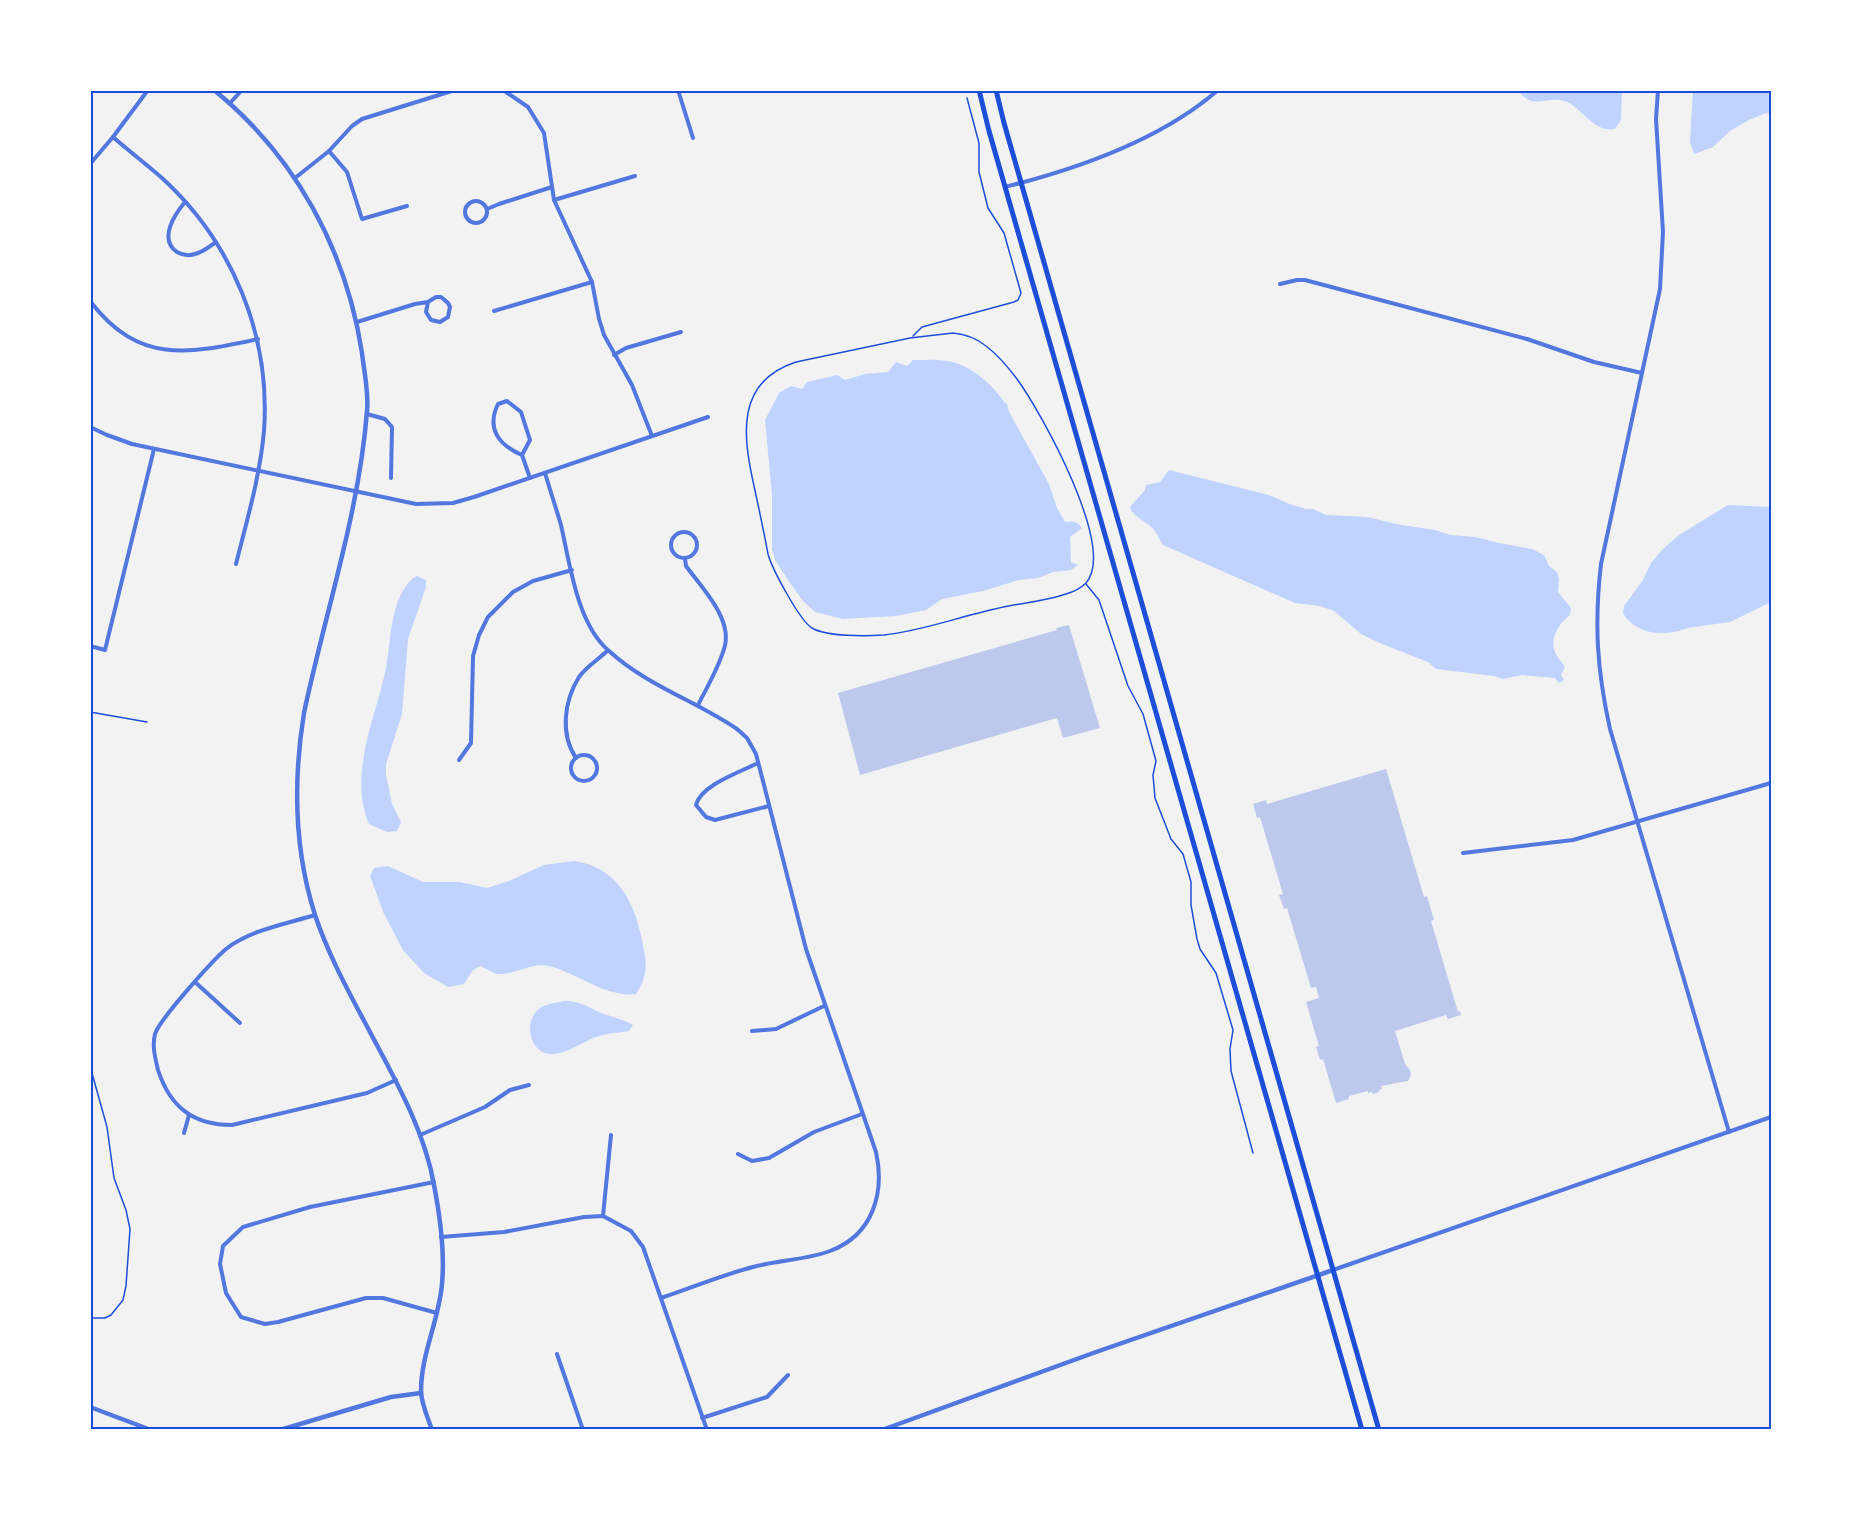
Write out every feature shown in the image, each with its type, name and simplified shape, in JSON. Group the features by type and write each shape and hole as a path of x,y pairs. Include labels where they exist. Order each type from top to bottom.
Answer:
{"main road":[{"path":"979,90 1362,1430"},
{"path":"996,90 1379,1430"}],"street":[{"path":"90,164 148,90"},
{"path":"214,90 260,134 295,178 330,240 344,274 357,322 367,414 357,492 309,692 299,747 296,786 298,825 304,868 315,915 339,973 396,1080 420,1135 434,1182 441,1237 442,1282 438,1313 426,1358 421,1393 432,1430"},
{"path":"230,104 242,90"},
{"path":"295,178 329,151 352,126 362,119 455,90"},
{"path":"506,90 532,111 544,133 554,200 592,282 599,319 614,355 632,386 652,436"},
{"path":"678,90 693,138"},
{"path":"1005,187 1078,165 1129,145 1206,101 1218,90"},
{"path":"1658,90 1656,119 1663,216 1663,258 1657,304 1600,564 1596,644 1602,694 1610,729 1729,1132"},
{"path":"113,137 162,178 185,202 216,242 225,255 242,292 258,339 263,377 264,431 258,471 236,564"},
{"path":"329,151 347,172 362,219 407,206"},
{"path":"554,200 635,176"},
{"path":"487,210 552,187"},
{"path":"473,201 482,203 487,210 486,218 479,223 470,222 465,215 466,206 473,201"},
{"path":"185,202 174,216 170,228 168,239 174,250 182,255 192,255 216,242"},
{"path":"1280,284 1305,280 1527,339 1594,362 1642,374"},
{"path":"494,311 592,282"},
{"path":"357,322 428,302 436,297 445,300 450,308 448,317 440,322 431,320 426,312 428,302"},
{"path":"90,301 105,319 129,337 160,349 178,352 202,351 258,339"},
{"path":"614,355 626,348 681,332"},
{"path":"522,456 530,440 521,412 507,401 498,404 494,412 493,427 502,443 522,456 530,478"},
{"path":"367,414 385,419 392,427 392,478"},
{"path":"90,427 107,435 154,448 416,504 437,504 474,497 708,417"},
{"path":"90,646 105,650 154,448"},
{"path":"545,473 558,513 585,617 607,651 639,673 722,718 742,734 752,746 800,928 824,1006 876,1152 880,1182 878,1197 867,1223 849,1241 833,1250 752,1267 661,1298"},
{"path":"682,532 690,534 697,544 693,555 686,559 676,557 671,550 671,541 682,532"},
{"path":"686,559 686,566 717,610 725,632 725,648 698,705"},
{"path":"459,760 471,743 473,656 477,640 488,617 513,592 533,581 572,570"},
{"path":"576,758 570,749 566,718 568,699 580,675 607,651"},
{"path":"584,755 595,760 597,773 591,779 583,781 575,777 572,765 576,758 584,755"},
{"path":"758,763 706,789 698,798 696,805 706,817 715,820 769,806"},
{"path":"1463,853 1573,840 1771,783"},
{"path":"315,915 239,940 225,950 195,982 156,1031 154,1057 165,1088 189,1115 217,1125 232,1125 368,1093 396,1080"},
{"path":"195,982 240,1023"},
{"path":"752,1031 776,1029 824,1006"},
{"path":"420,1135 485,1107 510,1090 529,1084"},
{"path":"738,1154 752,1161 769,1158 814,1132 862,1114"},
{"path":"184,1133 189,1115"},
{"path":"882,1430 1096,1352 1771,1117"},
{"path":"603,1216 611,1135"},
{"path":"434,1182 310,1207 243,1227 223,1246 220,1264 229,1299 241,1317 264,1323 278,1322 366,1298 383,1299 438,1313"},
{"path":"441,1237 504,1232 584,1217 603,1216 631,1231 638,1239 661,1298 707,1430"},
{"path":"557,1354 584,1430"},
{"path":"702,1418 767,1397 788,1375"},
{"path":"280,1430 391,1397 421,1393"},
{"path":"90,1407 151,1430"}],"path":[{"path":"913,337 922,327 1014,302 1018,300 1021,293 1004,233 988,208 980,180 979,144 967,98"},
{"path":"945,333 970,336 992,352 1017,379 1057,449 1088,519 1091,532 1094,558 1085,584 1061,595 989,610 915,630 855,635 819,631 810,627 800,615 772,566 747,453 746,427 751,401 760,384 786,365 830,353 945,333"},
{"path":"1085,584 1099,600 1125,677 1143,714 1156,761 1153,775 1155,798 1171,839 1183,854 1191,882 1191,905 1197,939 1200,949 1216,973 1233,1030 1230,1049 1231,1071 1252,1153"},
{"path":"90,712 147,722"},
{"path":"90,972 90,1003"},
{"path":"90,1066 107,1126 114,1178 129,1218 130,1237 123,1299 118,1309 111,1315 105,1318 90,1318"}],"water":[{"path":"1518,90 1622,90 1621,120 1615,129 1601,127 1567,102 1529,100 1523,97"},
{"path":"1693,90 1771,90 1771,114 1766,113 1749,120 1730,131 1713,147 1694,154 1690,142"},
{"path":"913,360 943,360 964,366 994,389 1007,404 1009,412 1049,484 1057,508 1065,522 1075,522 1082,528 1070,537 1071,562 1078,565 1071,570 1053,572 1038,578 1019,580 983,591 942,599 926,610 896,616 843,619 815,612 803,601 788,580 775,560 772,549 772,495 765,420 779,393 791,386 802,389 807,382 837,375 845,380 865,374 888,372 896,362 907,366"},
{"path":"1169,470 1269,495 1292,505 1313,509 1326,515 1367,517 1450,535 1475,537 1532,549 1544,555 1549,566 1557,572 1558,592 1571,608 1570,615 1556,632 1553,643 1557,656 1565,667 1561,675 1564,680 1559,683 1555,678 1522,675 1503,679 1436,669 1428,662 1361,634 1334,611 1320,606 1295,603 1163,545 1155,531 1134,514 1130,507 1145,490 1146,485 1160,482"},
{"path":"1728,505 1771,507 1771,602 1730,622 1687,628 1670,633 1652,632 1635,626 1623,613 1624,606 1643,580 1651,563 1679,535"},
{"path":"417,576 426,580 426,587 408,639 402,714 386,764 392,804 401,822 397,831 387,832 369,824 362,798 362,770 366,744 386,668 395,609 406,587"},
{"path":"574,861 602,870 621,888 628,899 639,926 646,963 641,986 636,994 603,989 560,969 542,965 504,974 492,972 481,966 473,970 464,984 448,987 424,973 403,950 384,914 370,876 374,868 388,866 423,882 460,882 487,888 544,865"},
{"path":"565,1001 579,1003 633,1025 629,1031 600,1036 570,1050 553,1054 546,1053 535,1045 532,1039 530,1026 532,1019 535,1013 548,1004"}],"building":[{"path":"1069,625 1100,728 1063,738 1057,718 860,775 838,693"},
{"path":"1386,769 1424,897 1427,896 1434,920 1431,921 1458,1012 1460,1011 1461,1015 1448,1019 1446,1015 1395,1031 1405,1064 1410,1070 1411,1075 1408,1081 1381,1086 1382,1089 1379,1092 1373,1094 1368,1091 1349,1096 1349,1099 1336,1103 1323,1059 1320,1060 1316,1047 1319,1046 1306,1002 1319,998 1316,987 1311,988 1287,908 1284,909 1279,895 1283,894 1260,817 1257,818 1253,804 1266,800 1267,804"}]}
